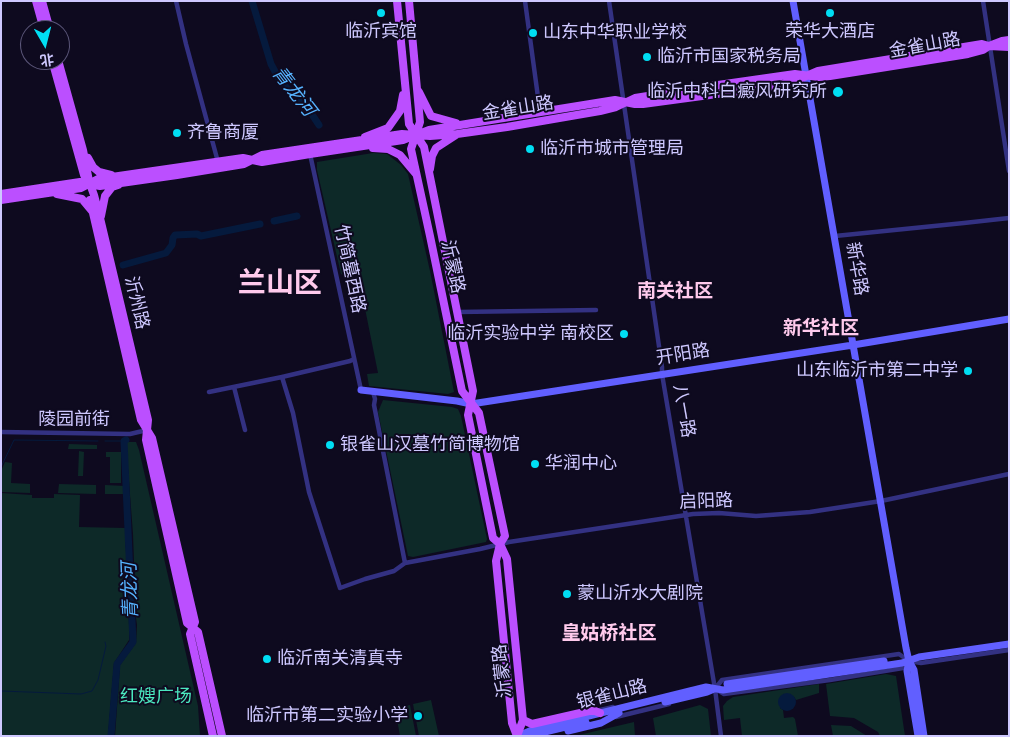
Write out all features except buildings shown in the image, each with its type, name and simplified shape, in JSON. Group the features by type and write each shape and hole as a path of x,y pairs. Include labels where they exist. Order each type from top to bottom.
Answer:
{"main road":[{"path":"36,1 41,20"},
{"path":"42,1 47,20"},
{"name":"沂蒙路","path":"397,1 409,124 424,147 473,390 468,415 478,467 493,538 500,544 507,559 523,720 518,736"},
{"name":"沂蒙路","path":"409,1 420,122 411,149 462,391 479,413 505,536 500,544 496,561 512,723 518,736"},
{"name":"新华路","path":"793,1 909,661 914,670 924,736"},
{"name":"金雀山路","path":"416,135 457,134 600,111 616,107 635,98 716,85 795,74 830,76 923,62 968,54 1009,40"},
{"name":"金雀山路","path":"989,46 1009,47"},
{"name":"沂州路","path":"55,70 100,218 148,420 146,440 187,623 198,632 222,736"},
{"name":"沂州路","path":"60,70 80,153"},
{"path":"354,144 388,128 400,111 405,86"},
{"path":"417,87 431,116 461,125"},
{"name":"金雀山路","path":"1,194 80,182 100,186 244,164 262,155 403,140 428,130 614,100 624,102"},
{"path":"429,176 432,156 436,148 457,134"},
{"path":"354,144 388,149 400,155 417,175"},
{"name":"金雀山路","path":"1,200 81,188 98,179 243,158 262,162 354,144"},
{"path":"80,153 99,172 108,175 131,174"},
{"path":"68,183 76,176 80,153"},
{"path":"100,218 105,196 112,188 125,182"},
{"name":"沂州路","path":"90,184 89,196 141,420 147,430"},
{"path":"50,193 82,199 93,213"},
{"name":"开阳路","path":"361,390 471,404 1009,319"},
{"name":"沂州路","path":"193,627 190,634 213,736"},
{"name":"银雀山路","path":"518,736 532,730 598,712 706,687 723,690 902,663 909,661 919,654 1002,643 1009,646"},
{"name":"新华路","path":"909,661 907,671 918,736"},
{"name":"银雀山路","path":"518,736 532,735 715,689"},
{"path":"523,720 535,724 598,712"},
{"path":"549,736 601,723 619,713"}],"street":[{"path":"176,1 218,162"},
{"path":"525,1 540,112"},
{"name":"八一路","path":"609,1 662,374 715,689 721,736"},
{"path":"983,1 989,46 1006,137 1009,171"},
{"name":"竹简墓西路","path":"310,154 361,390"},
{"path":"835,236 1009,218"},
{"path":"458,312 596,310"},
{"path":"209,392 350,362 354,359"},
{"name":"启阳路","path":"282,377 293,413 309,492 340,588 365,578 394,571 405,563 500,544 686,515 719,513 756,516 810,512 881,502 1009,474"},
{"path":"234,387 245,430"},
{"path":"373,392 405,563"},
{"name":"陵园前街","path":"1,432 130,434 147,430"},
{"path":"601,723 614,718 708,695 715,689"}],"green space":[{"path":"373,153 387,154 401,165 408,174 454,392 448,394 369,386 367,374 378,373 358,274 347,277 341,274 317,170 317,162"},
{"path":"383,400 458,409 487,539 486,542 413,557 408,556 378,412"},
{"name":"红嫂广场","path":"126,442 136,442 139,450 198,706 200,736 115,736 120,665 136,643 137,625"},
{"path":"69,444 97,445 97,449 68,449"},
{"path":"79,451 84,452 83,476 78,476"},
{"path":"106,452 121,452 121,483 110,483 110,457 106,457"},
{"path":"5,462 12,463 11,483 30,484 30,493 1,492 1,471"},
{"path":"59,484 96,485 96,494 58,493"},
{"path":"105,485 125,486 125,494 105,494"},
{"path":"1,493 32,495 32,498 54,498 54,494 80,495 79,527 125,528 129,640 114,663 108,736 1,736"},
{"path":"886,674 896,676 905,736 880,736 878,732 854,718 830,716 826,684"},
{"path":"819,684 819,693 796,700 794,697 780,708 783,710 784,718 793,717 795,719 798,736 742,736 740,718 724,720 723,706 733,697"},
{"path":"431,700 439,736 419,736 413,704"},
{"path":"410,705 416,736 400,736 395,708"},
{"path":"700,705 708,709 711,736 656,736 653,718"},
{"path":"634,722 635,736 579,736 579,735"},
{"path":"831,725 851,726 867,736 833,736"}],"water":[{"path":"787,693 793,696 796,702 793,708 787,711 781,708 778,702 781,696"}],"waterway":[{"name":"青龙河","path":"252,1 271,64 279,79 309,110 319,125"},
{"name":"青龙河","path":"274,221 297,216"},
{"name":"青龙河","path":"123,265 166,253 172,245 175,235 197,234 201,236 260,224"},
{"path":"1,467 14,440 98,441"},
{"name":"青龙河","path":"111,736 117,664 133,642 124,441 126,440"},
{"path":"105,441 124,441"},
{"path":"1,691 81,694 92,691 98,680 106,646 105,642"}],"place":[{"name":"临沂宾馆","path":"381,13"},
{"name":"荣华大酒店","path":"830,13"},
{"name":"山东中华职业学校","path":"533,33"},
{"name":"临沂市国家税务局","path":"647,57"},
{"name":"临沂中科白癜风研究所","path":"838,92"},
{"name":"齐鲁商厦","path":"177,133"},
{"name":"临沂市城市管理局","path":"530,149"},
{"name":"临沂实验中学 南校区","path":"624,334"},
{"name":"山东临沂市第二中学","path":"968,371"},
{"name":"银雀山汉墓竹简博物馆","path":"330,445"},
{"name":"华润中心","path":"535,464"},
{"name":"蒙山沂水大剧院","path":"567,594"},
{"name":"临沂南关清真寺","path":"267,659"},
{"name":"临沂市第二实验小学","path":"418,716"}],"district":[{"name":"兰山区","path":"280,285"},
{"name":"南关社区","path":"675,292"},
{"name":"新华社区","path":"821,329"},
{"name":"皇姑桥社区","path":"609,634"}]}
